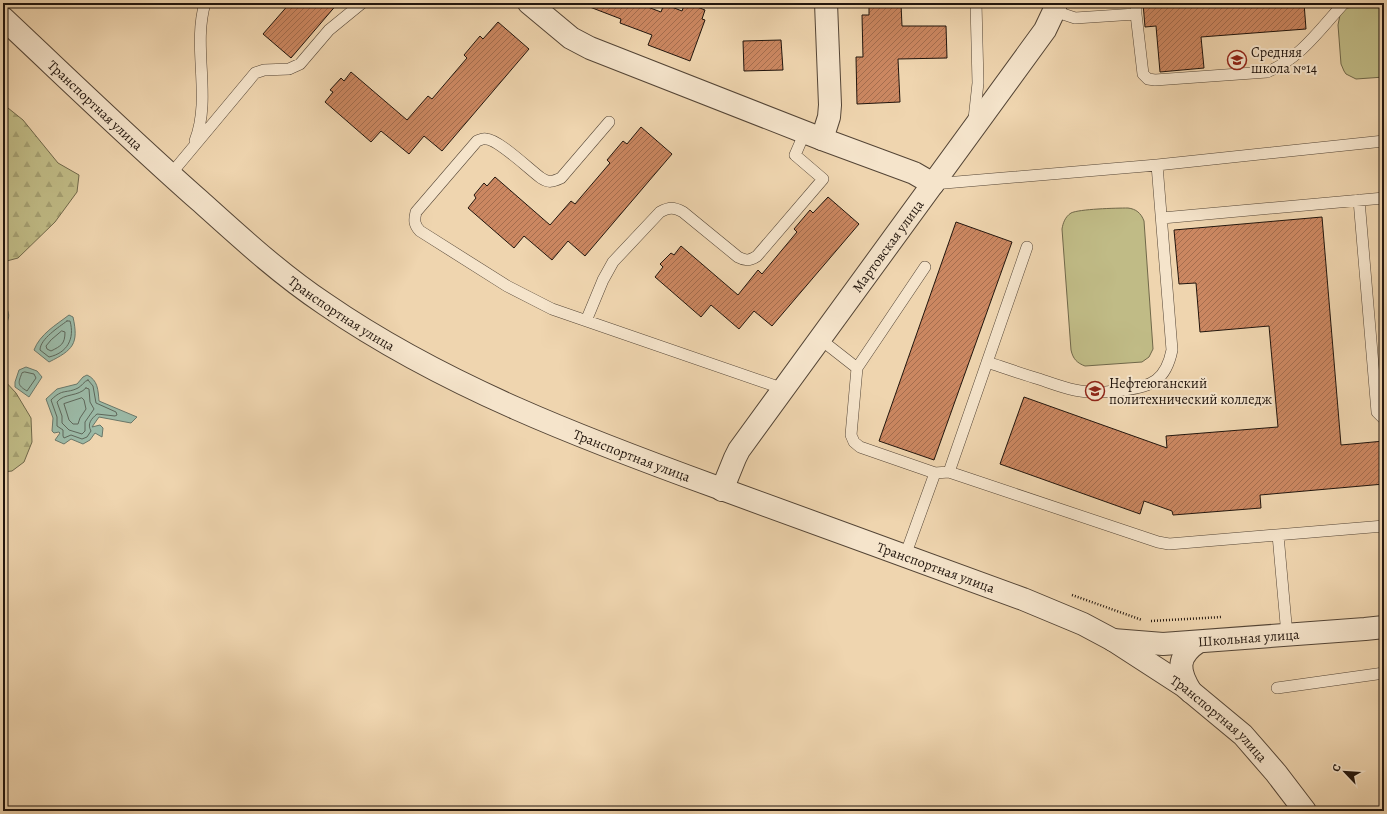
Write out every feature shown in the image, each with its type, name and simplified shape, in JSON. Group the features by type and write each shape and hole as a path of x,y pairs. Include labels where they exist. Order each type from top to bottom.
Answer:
{"street":[{"path":"529,3 571,38 590,48 914,173 933,184"},
{"path":"814,135 829,117 830,105 826,3"},
{"name":"Мартовская улица","path":"722,490 735,458 1045,30 1055,7"},
{"name":"Транспортная улица","path":"3,18 170,175 253,249 286,276 323,303 380,340 430,368 480,392 647,462 1023,599 1083,624 1113,640 1150,663 1191,692 1243,735 1276,773 1305,811"},
{"name":"Школьная улица","path":"1113,640 1163,644 1384,627"},
{"path":"1191,692 1183,676 1182,665 1187,650 1198,642"}],"lane":[{"path":"191,149 199,128 202,109 199,37 201,16 205,3"},
{"path":"170,175 255,73 264,70 289,69 300,64 329,30 362,3"},
{"path":"973,129 977,104 978,84 976,3"},
{"path":"1055,7 1075,18 1136,8 1143,74 1148,79 1155,80 1267,72 1275,69 1304,48 1344,3"},
{"path":"609,122 561,178 553,182 548,182 541,178 500,144 484,138 477,141 416,212 415,226 420,231 507,286 552,309 784,389"},
{"path":"586,321 602,280 613,262 660,212 668,208 676,208 682,212 743,260 751,260 757,256 823,179 795,155 814,135"},
{"path":"933,184 1157,165 1384,141"},
{"path":"987,362 1061,387 1078,391 1093,392 1134,388 1148,385 1161,376 1169,364 1172,350 1157,165"},
{"path":"1162,218 1384,198"},
{"path":"1359,200 1377,412 1384,419"},
{"path":"949,472 1027,246"},
{"path":"925,266 857,368 850,435 854,442 860,447 935,473 949,472 1158,542 1169,544 1384,526"},
{"path":"820,339 857,368"},
{"path":"905,556 935,473"},
{"path":"1278,535 1287,635"},
{"path":"1277,688 1384,673"}],"path":[{"path":"1068,594 1143,621"},
{"path":"1150,621 1230,617"}],"green space":[{"path":"1384,3 1384,77 1356,79 1346,74 1341,64 1338,25 1340,15 1347,8"},
{"path":"3,104 23,120 58,163 79,175 77,192 55,222 18,258 3,262"},
{"path":"1128,208 1138,212 1144,221 1153,349 1149,357 1142,362 1085,366 1076,360 1071,350 1062,229 1063,225 1067,216 1071,213 1098,209"},
{"path":"3,379 16,393 31,418 32,442 24,462 12,471 3,472"}],"water":[{"path":"3,304 8,311 9,317 3,330"},
{"path":"69,315 73,317 75,326 75,334 72,345 64,354 49,362 34,350 44,335"},
{"path":"26,367 37,371 42,377 29,397 15,387 19,370"},
{"path":"87,375 91,377 98,389 99,401 137,417 131,423 99,417 92,427 100,425 103,428 102,437 95,433 90,440 83,444 71,439 64,444 55,440 60,433 54,433 52,431 53,418 46,399 57,389 77,384"}],"building":[{"path":"290,3 338,3 291,58 263,34"},
{"path":"582,3 637,3 661,12 664,4 682,11 685,3 687,3 705,10 702,19 705,20 690,61 648,45 652,35 620,23 621,19"},
{"path":"1143,3 1304,3 1306,29 1201,37 1204,68 1160,72 1156,26 1145,27"},
{"path":"901,4 902,26 946,26 947,58 898,59 900,102 857,104 856,57 863,57 862,15 869,15 869,5"},
{"path":"498,22 529,49 442,151 424,136 409,154 381,131 371,142 325,102 333,92 330,90 341,78 344,81 351,72 407,120 428,96 432,99 467,58 464,55 480,36 483,39"},
{"path":"781,40 783,70 744,71 743,41"},
{"path":"641,127 672,154 585,256 568,241 552,260 524,236 514,248 468,208 476,198 474,195 484,183 487,186 495,177 550,225 571,201 575,204 610,163 607,160 623,141 627,144"},
{"path":"828,197 859,224 772,326 754,311 739,329 711,305 701,317 655,277 663,267 660,264 671,253 674,255 681,246 738,295 758,270 762,274 797,232 794,229 810,210 813,213"},
{"path":"1322,217 1341,445 1384,441 1384,484 1260,495 1261,508 1173,515 1172,511 1144,501 1140,514 1000,464 1024,397 1167,448 1166,436 1278,427 1269,326 1200,332 1196,283 1179,284 1174,230"},
{"path":"956,222 1012,242 934,460 879,441"}],"place":[{"name":"Средняя школа №14","path":"1237,60"},
{"name":"Нефтеюганский политехнический колледж","path":"1095,391"}]}
